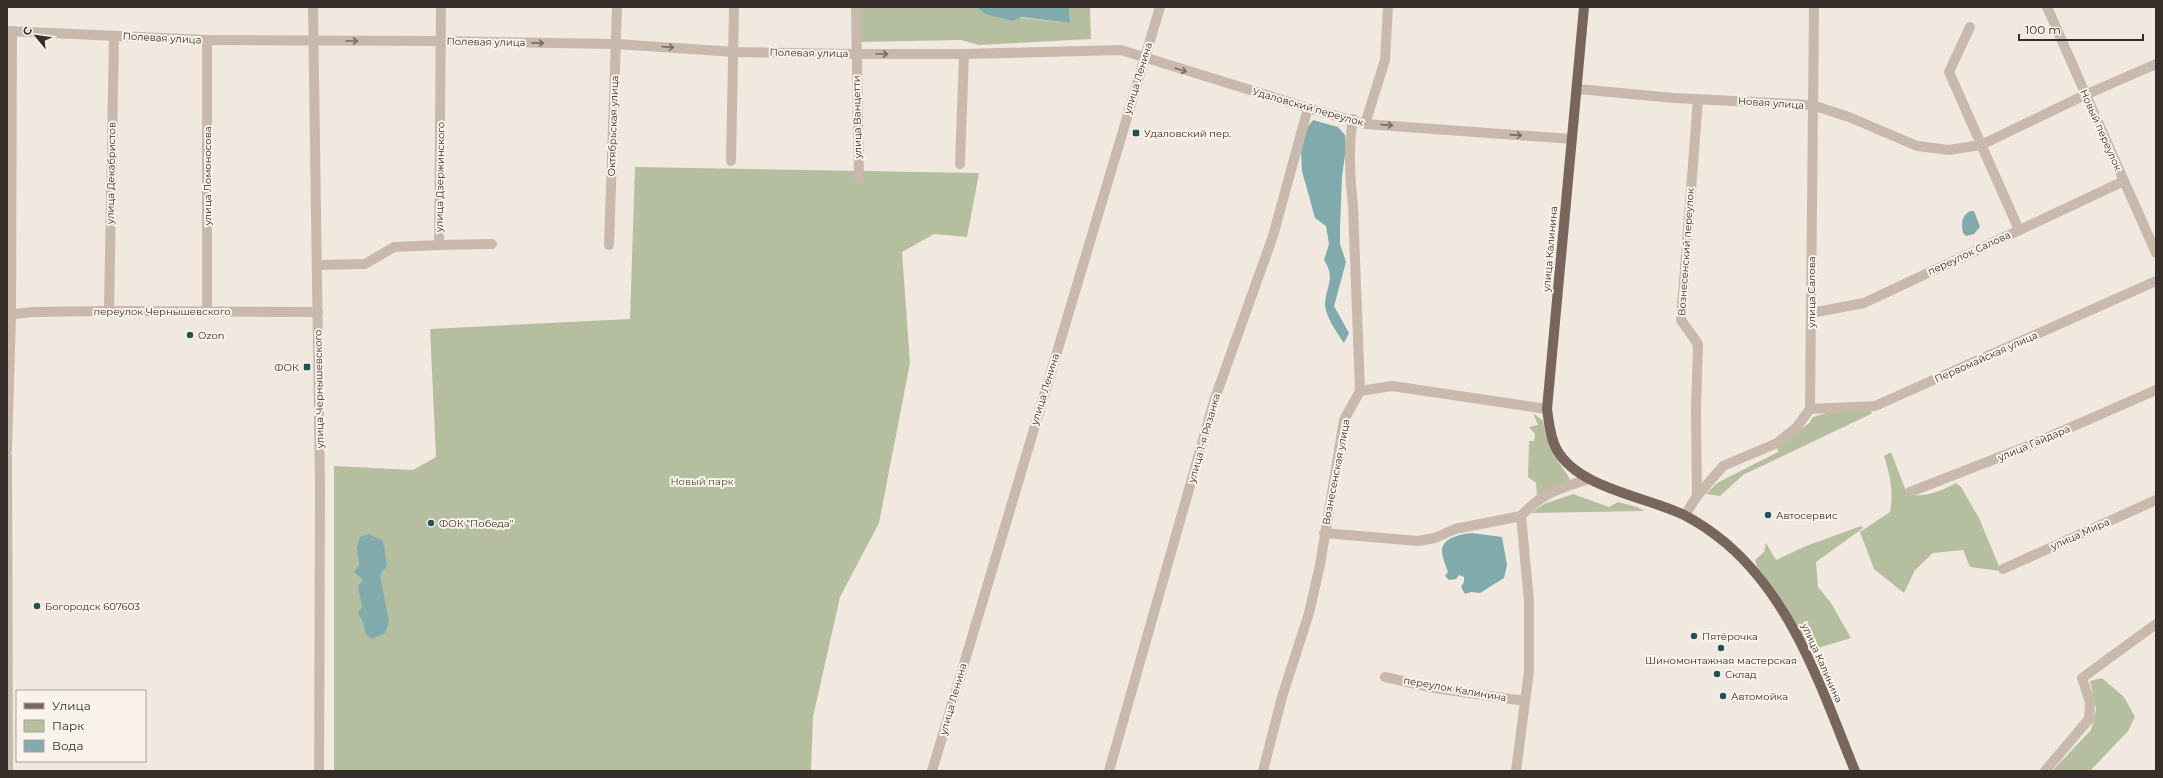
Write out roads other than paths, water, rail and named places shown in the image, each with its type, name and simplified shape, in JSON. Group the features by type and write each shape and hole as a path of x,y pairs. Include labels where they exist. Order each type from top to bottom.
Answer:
{"main road":[{"name":"улица Калинина","path":"1584,7 1578,89 1547,409 1550,428 1557,450 1569,465 1589,479 1685,516 1726,543 1762,581 1794,628 1855,771"}],"street":[{"name":"улица Чернышевского","path":"313,7 318,312 319,771"},
{"name":"улица Дзержинского","path":"317,265 365,264 394,247 439,245 441,7"},
{"name":"Октябрьская улица","path":"609,245 617,7"},
{"path":"731,161 735,52 734,7"},
{"name":"улица Ванцетти","path":"856,7 858,178"},
{"name":"улица Ленина","path":"932,771 1144,56 1160,7"},
{"path":"1365,124 1385,60 1388,7"},
{"name":"улица Салова","path":"1810,409 1814,7"},
{"name":"Новый переулок","path":"2047,7 2156,252"},
{"path":"1970,27 1949,72 2019,230"},
{"name":"Полевая улица","path":"9,31 207,40 441,41 616,44 735,52 964,54 1120,50 1144,56"},
{"path":"7,450 9,315 9,31"},
{"name":"улица Декабристов","path":"109,311 114,36"},
{"name":"улица Ломоносова","path":"207,40 207,312"},
{"path":"960,164 964,54"},
{"name":"Удаловский переулок","path":"1144,56 1165,65 1365,124 1572,139"},
{"name":"Новая улица","path":"1578,89 1698,99 1812,105 1849,117 1917,146 1949,150 1981,145 2085,95 2156,64"},
{"name":"Вознесенский переулок","path":"1697,496 1696,411 1698,344 1681,320 1698,99"},
{"name":"улица 1-я Рязанка","path":"1109,771 1214,401 1273,236 1308,108"},
{"path":"1353,120 1350,136 1350,184 1353,206 1360,391 1392,386 1547,409"},
{"name":"переулок Салова","path":"1810,313 1864,303 2124,181"},
{"path":"439,245 492,244"},
{"name":"Первомайская улица","path":"1810,409 1875,406 2156,281"},
{"name":"переулок Чернышевского","path":"9,315 32,312 109,311 318,312"},
{"name":"улица Гайдара","path":"1910,492 2028,446 2156,390"},
{"name":"Вознесенская улица","path":"1263,771 1282,697 1309,613 1320,565 1344,420 1360,391"},
{"path":"1685,516 1697,496 1723,466 1777,443 1796,428 1810,409"},
{"path":"7,456 8,771"},
{"path":"1324,534 1418,541 1435,538 1455,529 1521,516 1536,500 1565,486 1589,479"},
{"name":"улица Мира","path":"2003,569 2156,500"},
{"path":"1516,771 1529,671 1529,601 1521,516"},
{"path":"2044,771 2089,719 2090,702 2082,678 2156,624"},
{"name":"переулок Калинина","path":"1385,677 1434,688 1525,701"}],"water":[{"path":"976,7 1069,7 1070,23 1021,17 1013,21 985,14"},
{"path":"1313,120 1338,127 1345,135 1346,148 1342,176 1340,244 1346,262 1334,306 1349,333 1344,343 1332,325 1327,314 1325,304 1330,277 1328,266 1324,260 1329,244 1326,226 1315,218 1302,171 1301,153 1306,129"},
{"path":"1970,211 1974,211 1980,227 1974,234 1966,236 1963,233 1962,220"},
{"path":"1472,533 1502,537 1507,565 1504,578 1480,593 1471,592 1465,594 1461,587 1464,582 1464,577 1459,575 1456,579 1449,580 1445,576 1448,572 1443,559 1442,551 1445,542 1449,539 1458,535"},
{"path":"369,534 383,541 387,566 380,575 389,622 385,633 372,639 366,634 363,622 358,613 362,607 358,586 363,580 354,572 359,565 357,547 360,537"}],"place":[{"name":"Удаловский пер.","path":"1136,133"},
{"name":"Ozon","path":"190,335"},
{"name":"ФОК","path":"307,367"},
{"name":"Автосервис","path":"1768,515"},
{"name":"ФОК \"Победа\"","path":"431,523"},
{"name":"Богородск 607603","path":"37,606"},
{"name":"Пятёрочка","path":"1694,636"},
{"name":"Шиномонтажная мастерская","path":"1721,648"},
{"name":"Склад","path":"1717,674"},
{"name":"Автомойка","path":"1723,696"}],"park label":[{"name":"Новый парк","path":"702,481"}]}
